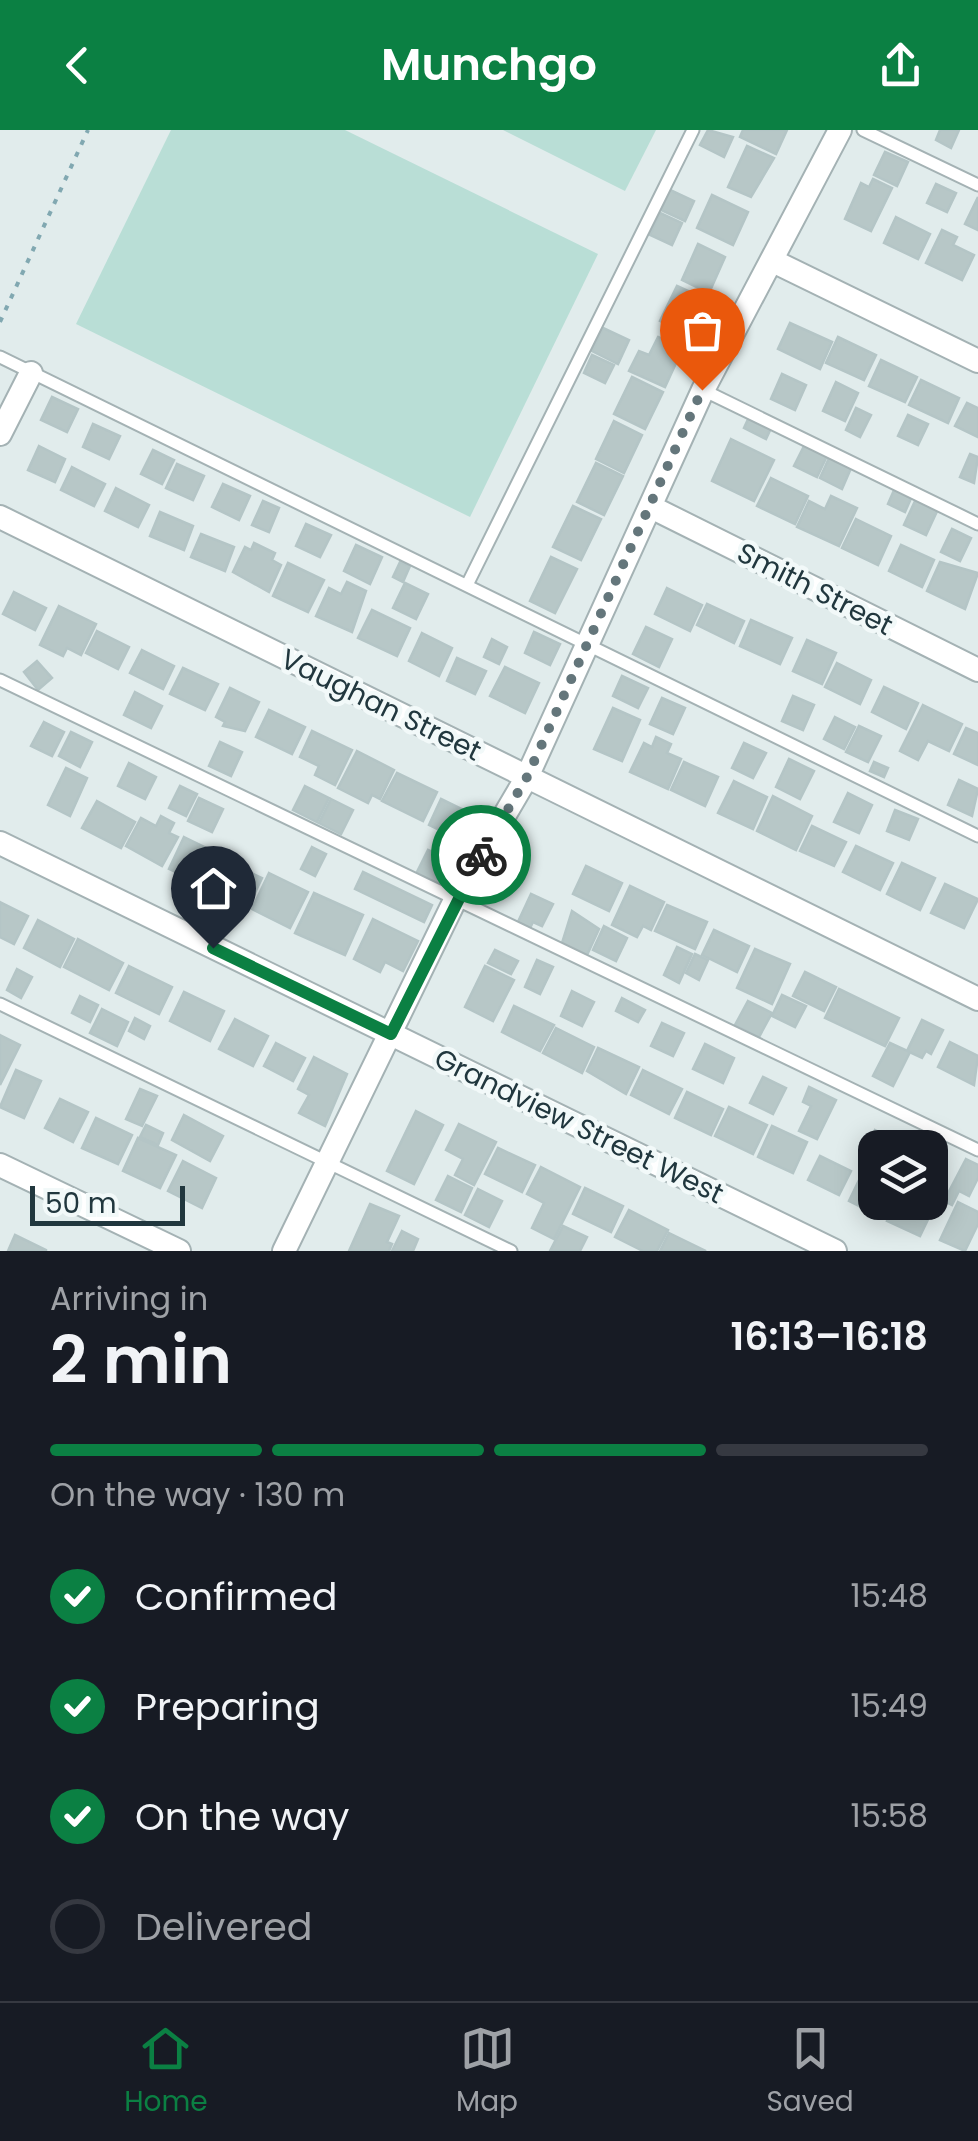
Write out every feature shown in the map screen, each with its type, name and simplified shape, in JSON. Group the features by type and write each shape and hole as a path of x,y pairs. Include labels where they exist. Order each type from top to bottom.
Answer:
{"street":[{"path":"284,1251 456,896 527,777 652,508 702,390 840,130"},
{"path":"772,261 978,361"},
{"path":"0,434 31,373"},
{"name":"Smith Street","path":"652,508 978,670"},
{"name":"Vaughan Street","path":"0,517 978,999"},
{"name":"Grandview Street West","path":"0,843 835,1251"},
{"path":"0,1165 179,1251"}],"lane":[{"path":"467,586 693,130"},
{"path":"863,130 978,185"},
{"path":"0,357 978,836"},
{"path":"702,390 978,524"},
{"path":"0,680 978,1150"},
{"path":"0,1004 511,1251"}],"path":[{"path":"0,322 88,130"}],"green space":[{"path":"171,130 345,130 598,254 470,517 76,324"},
{"path":"503,130 656,130 625,191"}],"building":[{"path":"708,130 733,137 724,157 700,145"},
{"path":"743,130 787,130 776,154 740,137"},
{"path":"940,130 959,130 951,148 936,140"},
{"path":"747,146 774,158 751,197 728,187"},
{"path":"885,152 908,162 897,186 874,175"},
{"path":"873,179 892,188 871,231 845,219 861,183 869,187"},
{"path":"936,184 956,193 947,212 927,203"},
{"path":"670,190 694,201 685,221 661,210"},
{"path":"712,195 748,212 733,245 697,228"},
{"path":"978,197 978,230 965,224"},
{"path":"660,213 682,223 672,245 650,235"},
{"path":"896,217 930,234 918,259 884,243"},
{"path":"942,230 957,237 953,245 974,255 962,280 926,263"},
{"path":"698,244 725,257 709,293 682,280"},
{"path":"677,286 706,299 689,335 660,321"},
{"path":"790,323 832,342 820,369 778,349"},
{"path":"603,328 629,340 618,364 592,351"},
{"path":"658,337 683,348 665,387 629,371 639,351 649,355"},
{"path":"838,337 876,355 864,380 826,363"},
{"path":"592,355 614,365 605,383 584,373"},
{"path":"881,360 917,377 905,402 869,386"},
{"path":"782,374 806,385 795,410 771,399"},
{"path":"632,377 663,392 645,429 614,414"},
{"path":"921,380 959,398 948,423 909,405"},
{"path":"836,382 858,393 845,421 823,411"},
{"path":"52,397 78,409 67,432 41,420"},
{"path":"967,403 978,408 978,437 955,426"},
{"path":"856,408 871,415 860,437 846,430"},
{"path":"750,415 772,426 766,439 744,428"},
{"path":"908,415 928,424 918,445 898,436"},
{"path":"614,421 642,435 624,473 596,459"},
{"path":"93,424 120,436 109,459 83,447"},
{"path":"731,439 774,460 754,501 712,481"},
{"path":"805,444 828,454 817,477 794,466"},
{"path":"39,446 65,459 55,482 28,470"},
{"path":"153,450 174,460 162,484 141,474"},
{"path":"970,454 978,457 974,483 960,477"},
{"path":"830,456 852,466 842,489 820,478"},
{"path":"596,463 623,476 604,515 577,502"},
{"path":"177,464 204,476 193,500 166,488"},
{"path":"72,467 105,484 94,506 61,490"},
{"path":"771,478 808,496 795,524 757,506"},
{"path":"223,484 250,496 239,520 212,507"},
{"path":"116,488 149,505 138,527 105,511"},
{"path":"895,488 912,496 905,512 888,504"},
{"path":"831,496 857,508 839,546 797,527 809,501 825,509"},
{"path":"916,499 938,509 926,535 904,525"},
{"path":"263,501 279,508 269,532 252,525"},
{"path":"573,506 601,519 581,560 553,547"},
{"path":"160,512 193,526 184,550 150,536"},
{"path":"856,519 891,536 878,565 842,548"},
{"path":"306,524 331,535 320,557 296,546"},
{"path":"952,529 971,538 960,561 941,552"},
{"path":"201,534 234,547 225,571 191,557"},
{"path":"254,543 275,553 272,560 281,565 269,592 233,572 245,547 251,550"},
{"path":"356,545 382,557 370,584 344,571"},
{"path":"901,545 934,560 922,587 889,571"},
{"path":"551,557 577,569 555,613 530,601"},
{"path":"400,562 410,566 403,582 393,577"},
{"path":"940,562 978,573 965,609 927,591"},
{"path":"288,563 324,580 308,612 273,596"},
{"path":"347,582 366,591 352,632 316,616 329,588 341,594"},
{"path":"405,583 428,594 416,619 393,608"},
{"path":"667,588 702,605 690,631 655,614"},
{"path":"14,592 46,608 35,630 3,614"},
{"path":"707,604 744,621 734,643 697,625"},
{"path":"59,606 96,624 81,655 67,648 63,656 40,645"},
{"path":"372,610 410,628 397,656 358,638"},
{"path":"751,620 792,638 780,664 740,646"},
{"path":"646,627 672,639 659,667 633,654"},
{"path":"97,631 129,647 118,669 86,653"},
{"path":"534,632 560,644 550,665 525,653"},
{"path":"422,633 452,648 439,676 409,661"},
{"path":"492,639 507,647 499,664 484,657"},
{"path":"807,640 836,653 822,684 793,671"},
{"path":"142,650 174,666 163,689 130,673"},
{"path":"457,658 486,671 475,694 447,681"},
{"path":"37,661 52,678 38,690 24,672"},
{"path":"837,663 871,680 860,704 825,687"},
{"path":"505,667 539,683 525,713 490,696"},
{"path":"183,668 218,684 205,710 170,694"},
{"path":"622,676 648,688 638,708 613,696"},
{"path":"884,687 918,703 906,729 872,712"},
{"path":"230,688 259,702 245,731 223,726 225,722 216,717"},
{"path":"135,692 162,706 151,728 124,715"},
{"path":"793,696 814,705 803,730 782,721"},
{"path":"662,698 685,708 673,734 650,724"},
{"path":"923,705 962,724 949,751 928,741 918,760 900,751"},
{"path":"613,708 640,720 622,761 594,749"},
{"path":"269,710 305,727 292,754 256,737"},
{"path":"835,717 855,727 844,749 824,739"},
{"path":"44,722 64,732 52,756 31,746"},
{"path":"859,726 881,736 868,762 846,752"},
{"path":"966,728 978,733 978,765 954,754"},
{"path":"312,731 352,750 335,785 315,775 319,766 300,757"},
{"path":"71,732 92,742 80,767 59,756"},
{"path":"656,737 671,744 667,753 681,759 668,789 630,772 644,743 652,747"},
{"path":"220,742 242,752 231,776 209,766"},
{"path":"744,743 766,753 753,778 732,768"},
{"path":"357,751 394,770 380,799 372,795 368,803 338,788"},
{"path":"789,759 814,771 800,799 776,787"},
{"path":"684,762 718,777 705,806 671,790"},
{"path":"874,762 888,768 884,777 870,771"},
{"path":"129,763 156,777 145,799 118,786"},
{"path":"66,768 87,778 70,816 48,805"},
{"path":"397,773 437,792 423,821 382,801"},
{"path":"959,780 978,789 972,816 948,805"},
{"path":"734,781 767,797 753,829 718,813"},
{"path":"180,786 197,794 186,816 169,808"},
{"path":"305,786 329,798 317,822 293,810"},
{"path":"848,793 872,805 859,833 834,822"},
{"path":"773,796 812,816 796,850 757,831"},
{"path":"199,798 223,809 212,832 188,821"},
{"path":"331,799 353,810 341,834 319,823"},
{"path":"441,799 470,813 458,839 429,825"},
{"path":"97,801 135,822 121,848 82,828"},
{"path":"895,810 918,819 909,840 887,831"},
{"path":"161,816 174,823 169,833 178,837 162,866 126,846 141,818 156,826"},
{"path":"812,826 846,842 834,866 800,851"},
{"path":"184,837 221,855 206,886 169,869"},
{"path":"856,846 893,863 880,890 843,872"},
{"path":"312,847 326,854 315,876 301,869"},
{"path":"428,850 453,862 442,886 416,874"},
{"path":"225,861 262,878 248,907 211,890"},
{"path":"902,863 935,878 920,910 887,894"},
{"path":"586,866 622,883 609,911 573,894"},
{"path":"363,872 432,905 424,922 355,889"},
{"path":"269,873 308,892 290,928 252,909"},
{"path":"945,884 978,899 964,928 931,913"},
{"path":"630,886 664,902 651,930 643,926 637,937 612,925"},
{"path":"314,893 363,915 345,955 295,933"},
{"path":"531,894 553,904 542,926 533,922 530,928 518,922"},
{"path":"0,902 28,916 14,944 0,937"},
{"path":"667,905 707,922 695,949 655,931"},
{"path":"572,911 599,929 587,955 562,943"},
{"path":"373,919 418,941 403,971 385,962 380,972 354,959"},
{"path":"38,920 74,939 60,967 24,948"},
{"path":"604,926 627,938 616,961 593,950"},
{"path":"714,930 749,946 737,972 702,955"},
{"path":"78,939 123,963 109,990 64,967"},
{"path":"677,947 692,954 679,983 664,975"},
{"path":"755,949 790,964 772,1004 737,988"},
{"path":"495,950 518,961 511,974 488,963"},
{"path":"695,954 708,960 699,980 686,973"},
{"path":"537,960 553,967 540,994 525,987"},
{"path":"129,966 172,987 159,1014 116,993"},
{"path":"485,966 514,980 493,1021 465,1007"},
{"path":"17,969 32,977 21,998 7,990"},
{"path":"805,972 836,987 824,1011 793,996"},
{"path":"839,989 899,1018 885,1046 825,1018"},
{"path":"572,991 594,1002 582,1026 561,1016"},
{"path":"184,992 224,1011 210,1041 170,1021"},
{"path":"782,995 806,1006 795,1027 772,1016"},
{"path":"80,996 98,1005 90,1022 72,1013"},
{"path":"622,998 645,1010 638,1022 616,1011"},
{"path":"748,1001 772,1013 759,1037 735,1025"},
{"path":"514,1006 554,1025 540,1051 502,1032"},
{"path":"102,1009 128,1022 117,1046 90,1033"},
{"path":"135,1018 150,1026 144,1039 129,1031"},
{"path":"235,1019 268,1036 253,1066 219,1049"},
{"path":"922,1020 943,1030 931,1054 926,1051 922,1058 907,1051"},
{"path":"662,1023 684,1033 673,1056 651,1046"},
{"path":"556,1028 594,1047 582,1073 543,1053"},
{"path":"0,1035 20,1045 0,1085"},
{"path":"950,1042 978,1056 974,1085 938,1067"},
{"path":"276,1043 305,1058 293,1081 264,1066"},
{"path":"890,1043 910,1052 893,1086 873,1076"},
{"path":"705,1044 734,1058 723,1083 693,1069"},
{"path":"598,1048 639,1067 626,1094 587,1071"},
{"path":"314,1057 347,1074 325,1126 299,1113 309,1095 298,1089"},
{"path":"16,1070 41,1081 24,1118 0,1107"},
{"path":"643,1070 682,1089 669,1114 631,1095"},
{"path":"763,1077 786,1088 773,1114 750,1103"},
{"path":"809,1087 836,1100 817,1139 799,1131 811,1106 803,1102"},
{"path":"140,1089 157,1096 142,1126 126,1119"},
{"path":"687,1092 723,1109 711,1135 675,1118"},
{"path":"60,1099 88,1112 73,1142 45,1128"},
{"path":"729,1107 767,1125 753,1154 715,1136"},
{"path":"416,1111 443,1125 414,1184 387,1171"},
{"path":"184,1115 223,1136 210,1161 172,1140"},
{"path":"96,1118 132,1135 118,1164 82,1148"},
{"path":"459,1124 496,1142 474,1185 455,1175 463,1159 446,1150"},
{"path":"146,1125 163,1133 158,1145 140,1137"},
{"path":"772,1126 807,1142 793,1173 758,1157"},
{"path":"138,1138 176,1155 160,1188 123,1171"},
{"path":"498,1148 535,1165 522,1192 485,1174"},
{"path":"820,1156 851,1171 839,1195 808,1180"},
{"path":"966,1159 978,1165 978,1178 969,1196 959,1191 952,1205 948,1203 948,1193"},
{"path":"183,1161 216,1178 202,1208 168,1191"},
{"path":"541,1167 580,1187 554,1239 532,1228 544,1203 527,1194"},
{"path":"448,1176 472,1188 461,1212 436,1200"},
{"path":"858,1182 858,1206 849,1201"},
{"path":"585,1188 623,1206 611,1232 573,1214"},
{"path":"478,1189 502,1201 489,1227 465,1215"},
{"path":"958,1202 978,1212 978,1224 965,1251 940,1240"},
{"path":"370,1204 399,1216 387,1242 392,1244 389,1251 349,1251"},
{"path":"629,1210 668,1230 657,1251 643,1251 615,1237"},
{"path":"887,1220 928,1220 920,1236"},
{"path":"563,1226 587,1237 580,1251 550,1251"},
{"path":"402,1231 418,1239 413,1251 392,1251"},
{"path":"669,1233 706,1251 660,1251"},
{"path":"15,1235 46,1250 46,1251 8,1251"}],"way so far":[{"path":"481,855 527,777 652,508 702,390"}],"route":[{"path":"213,948 391,1034 456,896 481,855"}]}
